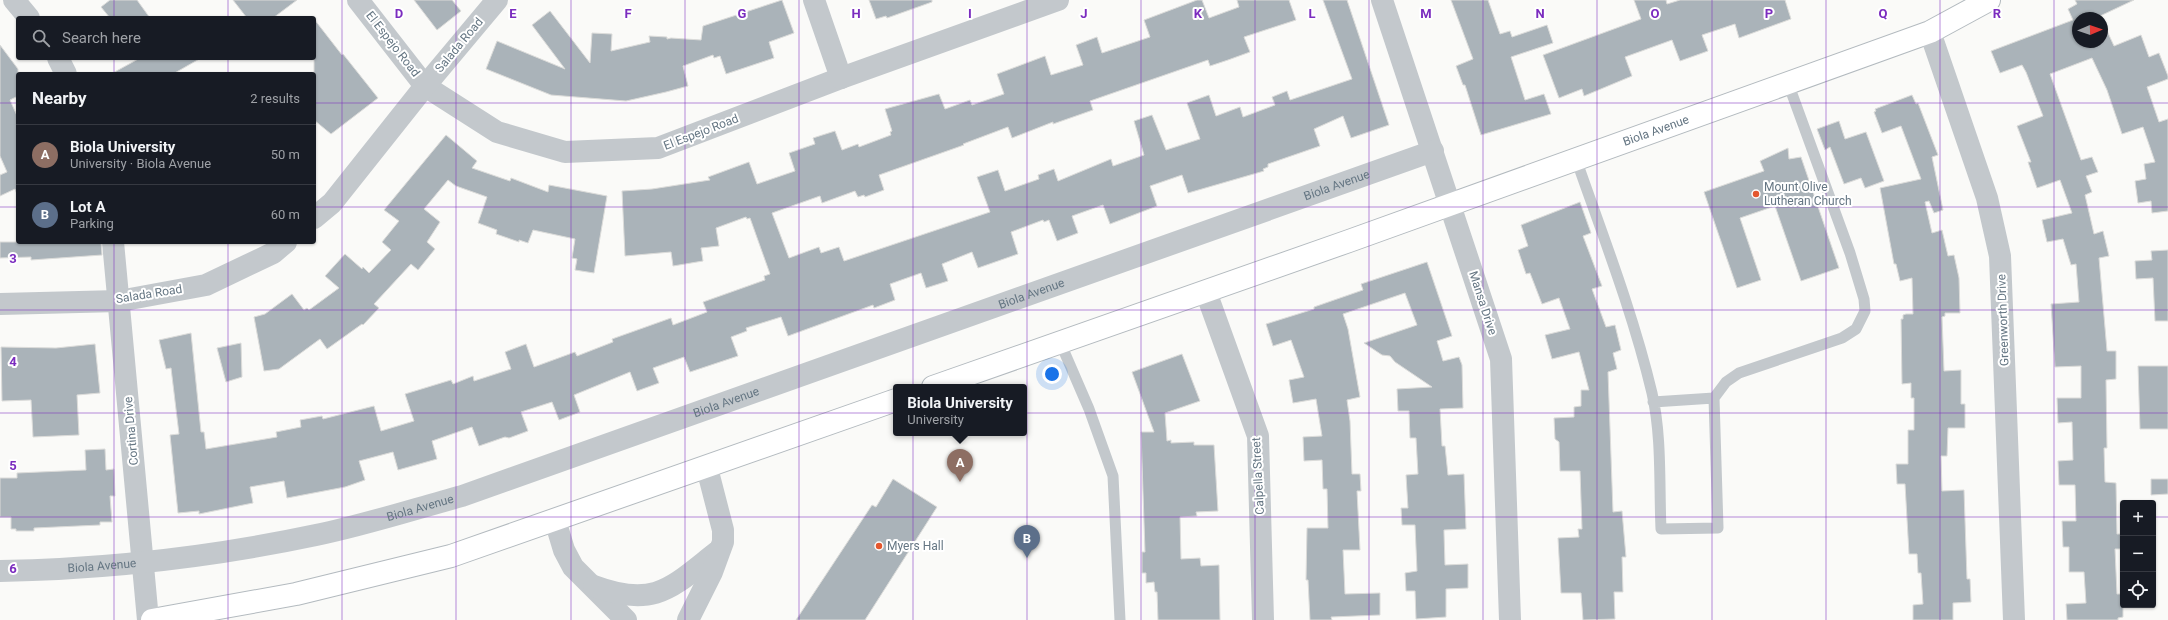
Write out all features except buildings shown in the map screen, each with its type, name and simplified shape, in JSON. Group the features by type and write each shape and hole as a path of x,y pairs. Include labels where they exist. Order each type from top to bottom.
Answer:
{"street":[{"path":"14,0 26,16"},
{"name":"El Espejo Road","path":"358,0 425,86 497,132 565,152 658,148 841,78 1058,0"},
{"name":"Salada Road","path":"316,216 332,204 425,86 497,0"},
{"path":"814,0 841,78"},
{"name":"Mansa Drive","path":"1382,0 1501,359 1510,620"},
{"name":"Biola Avenue","path":"941,384 1206,292 1930,32 1989,0"},
{"name":"Greenworth Drive","path":"1930,32 1987,198 2000,256 2014,620"},
{"path":"59,60 65,72"},
{"name":"Biola Avenue","path":"0,572 142,563 238,549 317,535 462,496 1433,151"},
{"name":"Cortina Drive","path":"113,244 148,620"},
{"name":"Salada Road","path":"0,304 119,300 206,284 273,253 284,244"},
{"name":"Calpella Street","path":"1206,292 1258,436 1263,620"},
{"path":"152,620 296,594 451,556 707,468 893,401"},
{"path":"692,618 720,550 723,530 707,468"},
{"path":"555,520 564,550 573,567 594,586 626,620"},
{"path":"594,586 612,593 626,595 643,596 659,593 680,581 720,550"}],"lane":[{"path":"1576,159 1628,308 1653,402 1657,438 1661,529 1718,528 1714,398 1726,382 1739,373 1842,338 1856,329 1864,311 1864,299 1850,253 1788,83"},
{"path":"1060,342 1089,409 1113,476 1120,620"},
{"path":"1653,402 1714,398"}],"place":[{"name":"Mount Olive Lutheran Church","path":"1756,194"},
{"name":"Biola University","path":"960,482"},
{"name":"Myers Hall","path":"879,546"},
{"name":"Lot A","path":"1027,558"}]}
